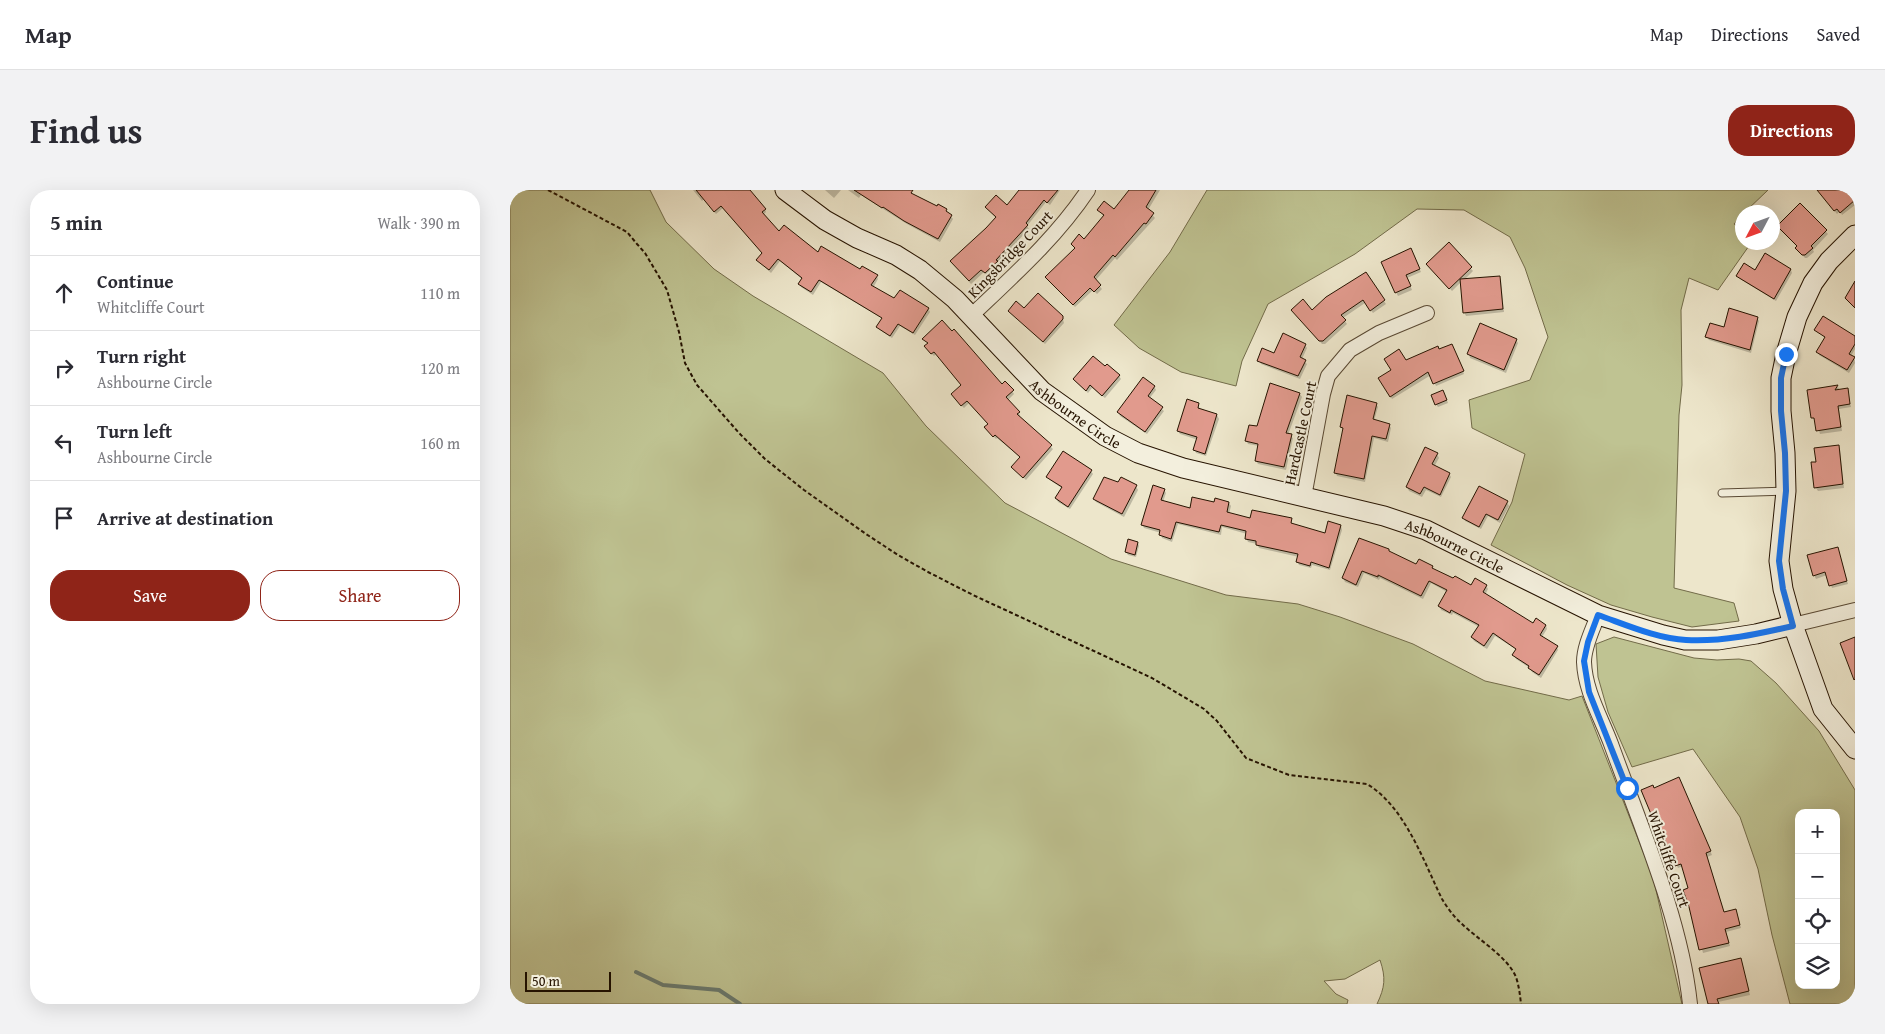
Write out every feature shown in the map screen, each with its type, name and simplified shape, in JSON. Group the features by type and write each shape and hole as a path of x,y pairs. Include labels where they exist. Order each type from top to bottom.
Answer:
{"street":[{"name":"Ashbourne Circle","path":"785,190 825,220 857,238 896,255 920,270 955,299 1042,390 1105,436 1138,453 1183,468 1384,516 1426,530 1598,615 1663,636 1685,640 1718,640 1793,626"},
{"name":"Kingsbridge Court","path":"971,316 1035,255 1078,206 1088,190"},
{"path":"1855,235 1829,261 1813,283 1798,317 1786,354 1781,378 1786,491 1779,561 1783,589 1793,626 1823,709 1855,749"},
{"name":"Hardcastle Court","path":"1304,496 1328,376 1350,350 1379,333 1427,313"},
{"path":"1793,626 1855,610"},
{"name":"Whitcliffe Court","path":"1598,615 1588,642 1584,661 1589,692 1610,743 1668,902 1688,983 1690,1004"}],"lane":[{"path":"1722,493 1786,491"}],"path":[{"path":"548,190 627,232 645,253 667,290 680,332 685,363 697,385 733,427 765,459 811,495 890,550 928,572 973,595 1152,678 1204,709 1217,721 1246,758 1289,775 1367,784 1378,791 1403,820 1449,910 1505,963 1515,976 1521,1004"}],"green space":[{"path":"510,190 650,190 666,222 714,269 753,296 883,373 926,426 1005,503 1111,559 1226,595 1298,604 1340,617 1413,644 1485,681 1569,700 1582,696 1653,877 1682,1004 1377,1004 1384,982 1380,960 1345,979 1324,981 1336,994 1348,1000 1347,1004 510,1004"},
{"path":"1207,190 1768,190 1752,205 1735,205 1735,250 1746,250 1718,290 1689,278 1681,310 1682,385 1679,415 1674,588 1734,603 1739,621 1692,627 1611,605 1567,585 1491,545 1512,502 1525,454 1472,428 1469,400 1530,380 1548,337 1525,268 1510,237 1464,210 1417,209 1355,254 1268,304 1242,361 1236,386 1181,372 1139,348 1114,325 1170,252"},
{"path":"1614,637 1694,658 1751,661 1776,683 1819,731 1855,790 1855,1004 1790,1004 1772,935 1758,869 1740,817 1693,749 1632,767 1608,712 1598,677 1596,644"}],"building":[{"path":"696,190 750,190 766,209 762,212 779,231 784,225 818,252 821,246 860,269 862,266 878,275 871,285 894,298 900,290 929,308 913,333 898,324 890,336 876,327 882,318 819,280 811,292 798,284 802,278 778,259 769,270 756,260 762,253 721,206 714,212"},
{"path":"854,190 913,190 911,193 937,206 938,204 947,209 946,211 952,215 938,239 904,221"},
{"path":"1019,190 1058,190 1047,203 1044,200 1026,223 1028,225 996,260 998,261 985,273 981,270 969,281 950,261 996,217 985,207 996,195 1007,205"},
{"path":"1129,190 1156,190 1146,207 1154,213 1146,224 1144,223 1115,257 1113,255 1094,277 1101,285 1094,292 1090,288 1073,305 1045,277 1075,248 1071,244 1079,234 1084,239 1104,215 1097,210 1104,201 1114,209"},
{"path":"1817,190 1855,190 1855,200 1840,213 1837,209 1834,211"},
{"path":"1800,203 1827,230 1811,246 1813,248 1805,255 1802,255 1795,248 1797,246 1780,229 1780,223"},
{"path":"1449,242 1472,267 1449,289 1426,264"},
{"path":"1411,248 1420,269 1406,275 1411,286 1395,293 1381,262"},
{"path":"1765,253 1791,269 1774,299 1736,276 1744,263 1755,270"},
{"path":"1366,272 1385,300 1370,311 1363,300 1341,315 1346,320 1323,341 1319,341 1291,310 1303,299 1312,310 1326,297"},
{"path":"1500,276 1503,309 1463,313 1460,279"},
{"path":"1855,281 1855,308 1845,298"},
{"path":"1038,293 1063,316 1063,319 1043,342 1008,311 1016,301 1024,308"},
{"path":"1729,308 1758,317 1750,350 1705,337 1710,323 1724,327"},
{"path":"1823,316 1855,336 1855,344 1849,354 1855,357 1847,370 1816,352 1825,337 1814,330"},
{"path":"942,320 952,331 954,329 1002,384 1005,381 1014,390 1006,397 1020,412 1017,414 1052,445 1023,478 1011,467 1020,457 995,435 993,437 984,427 988,424 967,401 961,406 951,394 961,385 934,352 931,354 924,346 928,343 922,339"},
{"path":"1480,323 1517,339 1504,370 1467,354"},
{"path":"1283,333 1306,344 1300,357 1306,360 1298,376 1257,361 1262,348 1274,353"},
{"path":"1452,344 1464,371 1433,384 1428,372 1390,397 1378,378 1391,370 1384,359 1399,349 1406,360 1438,346 1439,349"},
{"path":"1093,356 1105,366 1107,364 1120,375 1102,396 1090,385 1086,391 1073,379"},
{"path":"1143,377 1155,386 1148,396 1163,407 1145,432 1117,412"},
{"path":"1270,383 1300,393 1286,433 1292,434 1284,467 1255,461 1258,444 1245,441 1249,425 1257,426"},
{"path":"1838,385 1835,390 1848,388 1850,404 1838,406 1841,427 1816,431 1814,418 1811,418 1807,390"},
{"path":"1443,390 1447,400 1435,405 1431,395"},
{"path":"1347,395 1377,403 1373,419 1390,424 1386,439 1372,436 1364,479 1334,473 1343,428 1340,427"},
{"path":"1187,399 1199,403 1198,408 1217,414 1205,454 1193,450 1197,437 1177,431"},
{"path":"1839,445 1843,484 1814,488 1811,462 1816,462 1814,448"},
{"path":"1425,447 1438,453 1432,464 1450,473 1440,495 1424,487 1420,494 1406,487"},
{"path":"1063,451 1092,470 1068,507 1055,498 1062,487 1046,477"},
{"path":"1104,477 1118,482 1121,477 1137,485 1122,514 1093,499"},
{"path":"1153,485 1165,489 1161,500 1190,508 1192,497 1214,502 1215,498 1229,502 1227,512 1250,518 1252,510 1292,518 1291,523 1325,533 1328,521 1341,525 1329,568 1311,562 1310,566 1296,562 1298,554 1256,545 1256,541 1245,539 1246,531 1221,525 1219,532 1176,522 1171,539 1159,535 1160,530 1141,525"},
{"path":"1479,486 1508,501 1498,520 1486,514 1479,527 1462,518"},
{"path":"1359,538 1389,549 1389,551 1416,564 1419,559 1433,566 1432,568 1453,578 1455,576 1471,585 1475,578 1487,585 1483,592 1533,623 1536,618 1546,625 1540,635 1558,646 1539,675 1512,655 1516,649 1493,633 1484,646 1471,637 1479,625 1451,610 1450,613 1438,606 1447,590 1429,581 1421,596 1378,575 1378,577 1362,571 1356,585 1342,578"},
{"path":"1128,539 1138,542 1135,555 1125,552"},
{"path":"1838,547 1847,581 1829,586 1825,572 1813,576 1807,555"},
{"path":"1855,637 1855,679 1854,680 1840,643"},
{"path":"1679,777 1711,851 1706,853 1724,912 1736,909 1740,925 1725,929 1729,943 1699,950 1683,890 1688,888 1681,864 1675,866 1659,825 1656,826 1641,790 1653,785 1654,788"},
{"path":"1741,958 1749,991 1717,999 1719,1004 1708,1004 1699,968"}],"waterway":[{"path":"636,972 663,985 719,990 740,1004"}],"route":[{"path":"1627,788 1589,692 1584,661 1588,642 1598,615 1663,636 1685,640 1718,640 1770,632 1793,626 1783,589 1779,561 1786,491 1781,411 1781,378 1786,354"}]}
